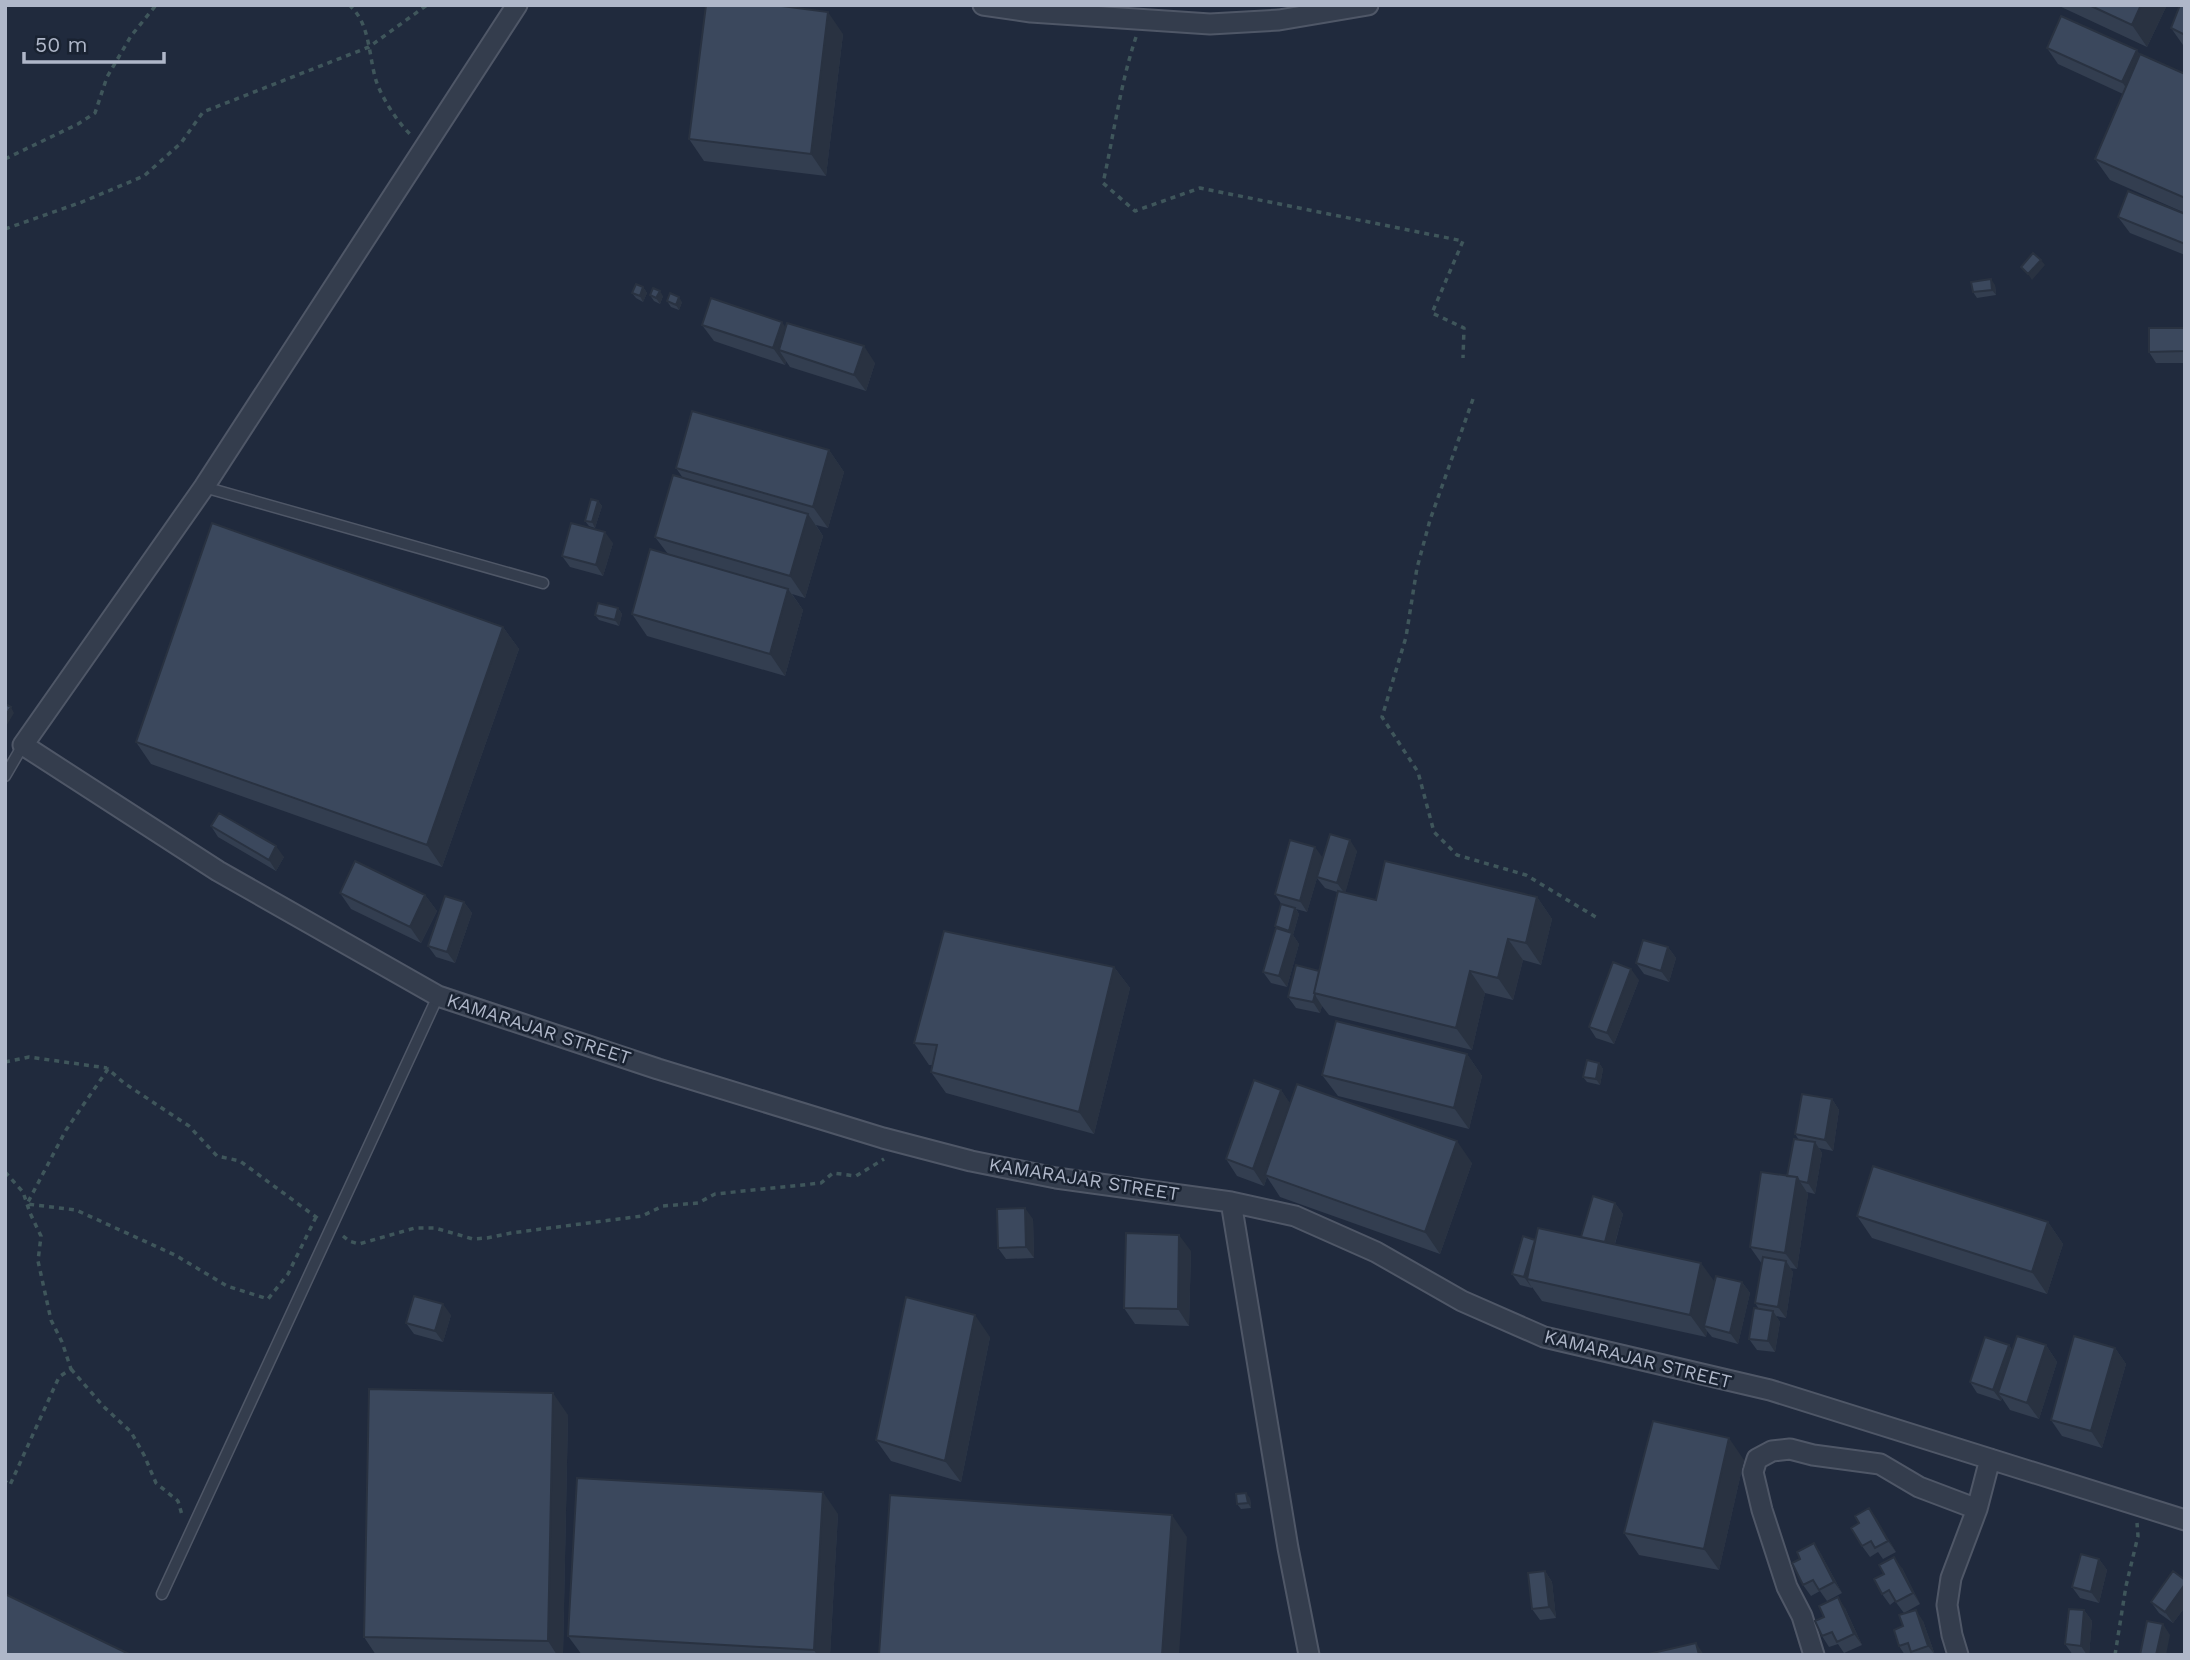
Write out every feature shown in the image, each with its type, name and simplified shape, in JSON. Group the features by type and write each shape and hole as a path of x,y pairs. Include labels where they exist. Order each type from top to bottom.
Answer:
{"street":[{"path":"23,745 204,488 517,5"},
{"path":"984,5 1031,12 1210,24 1279,20 1368,5"},
{"name":"KAMARAJAR STREET","path":"23,745 218,871 438,996 658,1069 901,1143 971,1161 1056,1178 1231,1202 1295,1216 1376,1252 1462,1301 1544,1337 1770,1390 2185,1520"},
{"path":"1231,1202 1288,1548 1309,1655"},
{"path":"1814,1655 1802,1616 1787,1587 1762,1510 1753,1472 1757,1459 1772,1451 1790,1449 1813,1455 1880,1464 1919,1487 1977,1509"},
{"path":"1958,1655 1947,1605 1951,1578 1977,1509 1990,1459"}],"lane":[{"path":"204,488 543,583"},
{"path":"5,776 23,745"},
{"path":"162,1594 438,996"}],"path":[{"path":"5,159 95,113 107,77 131,36 156,5"},
{"path":"349,5 363,26 378,85 387,105 405,130 424,148"},
{"path":"5,229 82,202 144,176 181,143 203,112 369,47 427,5"},
{"path":"1142,19 1125,72 1103,183 1135,211 1200,188 1463,241 1432,313 1464,328 1463,358"},
{"path":"1473,399 1430,520 1417,568 1406,637 1382,718 1418,772 1434,832 1457,855 1526,875 1599,919"},
{"path":"5,1062 29,1057 108,1069 124,1083 189,1126 217,1156 240,1161 349,1241 359,1244 415,1228 435,1228 473,1239 486,1238 642,1216 663,1206 698,1203 715,1194 821,1183 833,1173 856,1176 880,1163 901,1143"},
{"path":"27,1204 39,1186 66,1130 108,1069"},
{"path":"5,1172 23,1192 41,1236 38,1261 51,1320 71,1369 103,1406 131,1432 156,1483 178,1502 190,1534"},
{"path":"27,1204 76,1210 175,1255 227,1286 268,1299 288,1275 316,1217"},
{"path":"5,1481 10,1485 59,1377 71,1369"},
{"path":"2115,1655 2126,1586 2138,1536 2136,1504"}],"building":[{"path":"706,5 774,5 828,12 811,154 689,139"},
{"path":"2089,5 2141,5 2132,25"},
{"path":"2180,5 2185,5 2185,35 2171,28"},
{"path":"2061,16 2137,50 2122,82 2047,48"},
{"path":"2140,54 2185,74 2185,198 2095,159"},
{"path":"2128,191 2185,214 2185,244 2118,217"},
{"path":"2033,253 2041,260 2028,274 2021,267"},
{"path":"1991,279 1992,290 1973,292 1971,282"},
{"path":"636,284 643,287 640,296 632,293"},
{"path":"653,288 660,291 656,298 650,295"},
{"path":"670,293 679,297 676,305 667,301"},
{"path":"711,298 782,322 773,348 702,325"},
{"path":"787,323 864,346 854,375 779,350"},
{"path":"2149,328 2185,328 2185,351 2149,352"},
{"path":"692,411 829,450 813,507 676,468"},
{"path":"673,475 808,514 790,576 655,537"},
{"path":"591,499 598,501 592,522 585,521"},
{"path":"212,523 503,627 427,845 136,742"},
{"path":"571,523 605,532 596,565 562,556"},
{"path":"650,549 788,589 770,654 632,614"},
{"path":"598,603 618,608 615,620 595,615"},
{"path":"5,704 11,707 5,716"},
{"path":"219,813 276,846 269,860 211,826"},
{"path":"1330,834 1350,840 1337,883 1317,877"},
{"path":"1290,840 1315,847 1300,901 1275,894"},
{"path":"355,861 425,895 410,927 340,893"},
{"path":"1385,861 1537,897 1526,943 1508,939 1498,978 1470,971 1456,1028 1314,993 1338,891 1376,900"},
{"path":"445,896 464,902 447,952 428,946"},
{"path":"1281,904 1295,908 1289,931 1275,926"},
{"path":"1276,928 1292,933 1279,976 1263,972"},
{"path":"944,931 1114,967 1079,1112 931,1072 937,1045 914,1043"},
{"path":"1643,940 1668,947 1661,971 1636,963"},
{"path":"1613,962 1631,969 1607,1033 1589,1027"},
{"path":"1296,965 1319,971 1313,1002 1288,997"},
{"path":"1336,1021 1467,1054 1454,1108 1322,1075"},
{"path":"1587,1060 1599,1063 1596,1079 1583,1077"},
{"path":"1254,1080 1281,1090 1253,1169 1226,1159"},
{"path":"1297,1084 1457,1141 1425,1232 1265,1175"},
{"path":"1802,1094 1832,1099 1825,1140 1795,1134"},
{"path":"1794,1139 1815,1142 1808,1183 1799,1181 1797,1177 1787,1176"},
{"path":"1873,1166 2048,1222 2032,1272 1857,1216"},
{"path":"1761,1172 1797,1177 1785,1253 1750,1247"},
{"path":"1593,1196 1615,1203 1605,1242 1581,1237"},
{"path":"1025,1208 1026,1247 998,1248 997,1209"},
{"path":"1538,1228 1701,1263 1690,1315 1527,1279"},
{"path":"1126,1233 1179,1235 1178,1309 1124,1308"},
{"path":"1523,1236 1535,1240 1524,1277 1512,1274"},
{"path":"1763,1257 1786,1261 1778,1307 1755,1303"},
{"path":"1716,1276 1742,1282 1730,1333 1704,1326"},
{"path":"414,1296 443,1304 435,1331 406,1323"},
{"path":"906,1297 975,1315 945,1461 876,1440"},
{"path":"1754,1308 1773,1311 1768,1341 1749,1339"},
{"path":"2017,1336 2046,1345 2027,1403 1998,1393"},
{"path":"2074,1336 2115,1348 2091,1431 2051,1420"},
{"path":"1985,1337 2009,1345 1993,1390 1970,1382"},
{"path":"369,1389 553,1393 548,1641 364,1637"},
{"path":"1653,1421 1729,1438 1704,1549 1624,1533"},
{"path":"577,1478 823,1492 814,1650 568,1636"},
{"path":"1246,1493 1248,1503 1237,1504 1236,1494"},
{"path":"890,1495 1172,1515 1162,1655 879,1655"},
{"path":"1869,1508 1888,1541 1875,1548 1871,1541 1862,1546 1851,1528 1859,1523 1855,1516"},
{"path":"1814,1543 1834,1582 1819,1590 1813,1580 1803,1585 1792,1563 1800,1559 1797,1552"},
{"path":"2081,1554 2099,1559 2091,1592 2072,1587"},
{"path":"1894,1557 1913,1593 1896,1602 1889,1590 1882,1594 1874,1579 1884,1574 1879,1565"},
{"path":"1545,1571 1549,1607 1532,1609 1528,1573"},
{"path":"2173,1571 2185,1580 2185,1584 2165,1612 2151,1602"},
{"path":"5,1594 131,1655 5,1655"},
{"path":"1838,1597 1854,1634 1837,1642 1832,1632 1822,1636 1815,1621 1824,1617 1819,1606"},
{"path":"2069,1609 2084,1610 2081,1646 2065,1644"},
{"path":"1916,1610 1928,1646 1911,1652 1908,1643 1899,1646 1894,1630 1903,1626 1899,1615"},
{"path":"2147,1621 2163,1624 2156,1655 2140,1655"},
{"path":"1696,1643 1699,1655 1644,1655"}]}
